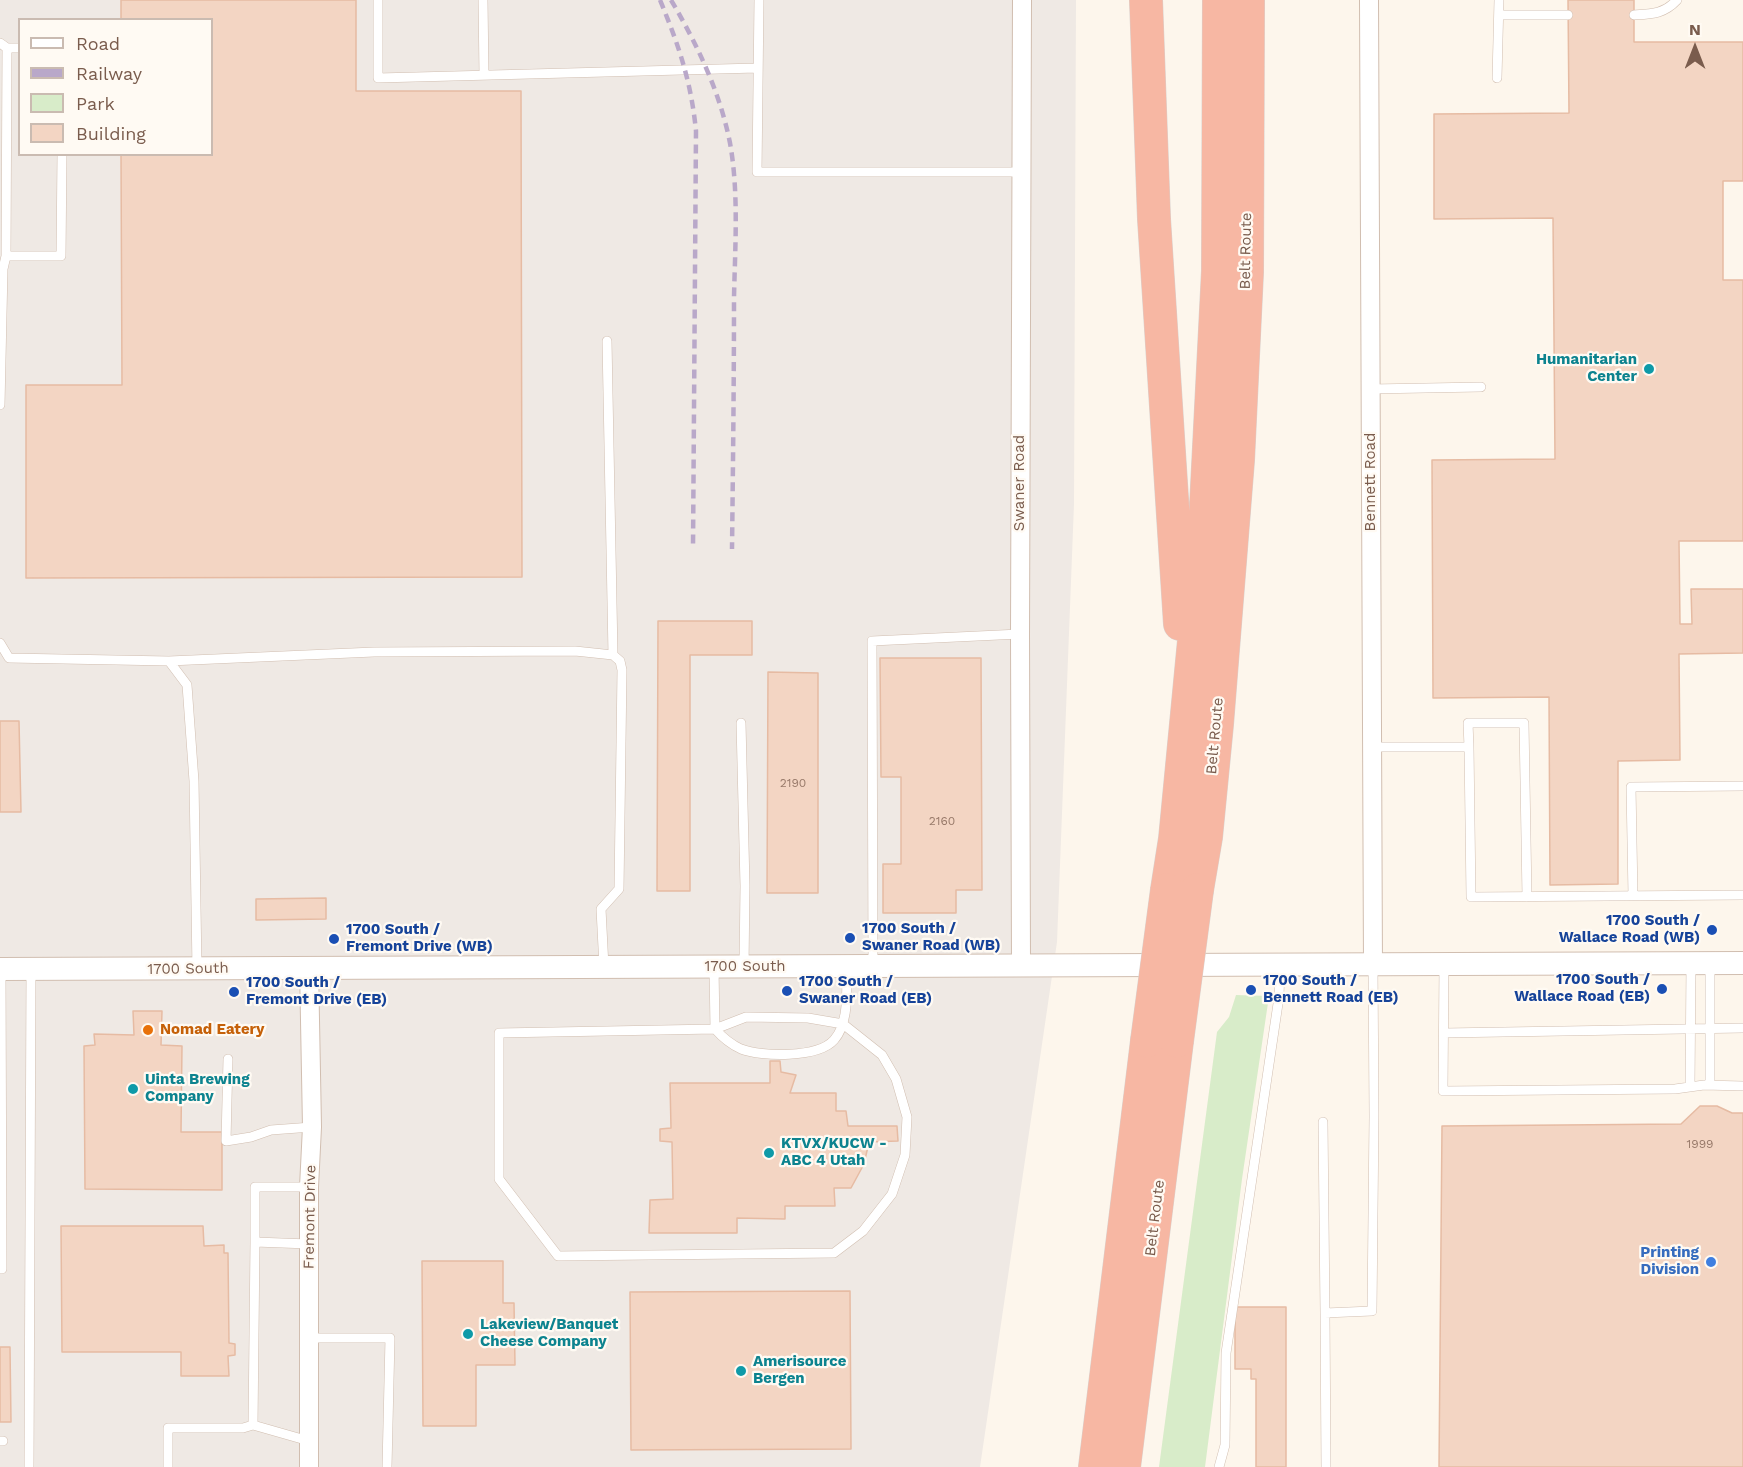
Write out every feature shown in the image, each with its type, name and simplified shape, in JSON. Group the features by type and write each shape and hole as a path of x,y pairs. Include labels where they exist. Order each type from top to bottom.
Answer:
{"highway":[{"path":"1146,0 1155,231 1186,730"},
{"name":"Belt Route","path":"1095,1467 1162,1041 1182,890 1175,839 1205,526 1218,271 1219,0"},
{"name":"Belt Route","path":"1182,890 1206,837 1237,471 1247,272 1248,0"},
{"name":"Belt Route","path":"1124,1467 1162,1041"}],"street":[{"name":"Swaner Road","path":"1021,966 1022,0"},
{"name":"Bennett Road","path":"1369,0 1373,964"},
{"name":"1700 South","path":"0,969 1743,963"},
{"name":"Fremont Drive","path":"309,967 312,1127 309,1187 309,1467"}],"lane":[{"path":"378,0 378,78 758,68"},
{"path":"483,0 484,75"},
{"path":"759,0 758,172 1022,172"},
{"path":"1497,78 1499,0"},
{"path":"1634,15 1657,14 1669,9 1677,0"},
{"path":"1498,15 1568,15"},
{"path":"0,405 3,269 6,256 4,46"},
{"path":"6,256 61,256 62,156"},
{"path":"607,341 613,656"},
{"path":"1371,389 1481,387"},
{"path":"873,966 872,641 1020,634"},
{"path":"0,643 9,657 170,661 386,652 575,651 613,656 620,661 622,670 620,889 601,909 604,967"},
{"path":"170,661 187,685 194,781 197,969"},
{"path":"741,723 745,886 744,967"},
{"path":"1527,897 1524,723 1468,723 1471,897 1527,897 1743,895"},
{"path":"1371,747 1469,747"},
{"path":"1633,896 1631,787 1743,786"},
{"path":"1219,1467 1225,1445 1226,1353 1279,997 1280,964"},
{"path":"1325,1313 1372,1311 1373,964"},
{"path":"1444,964 1443,1091 1675,1089 1743,1086"},
{"path":"1700,964 1710,1030 1710,1086"},
{"path":"1690,1087 1690,1030 1700,964"},
{"path":"714,967 715,1029 728,1042 742,1050 770,1055 798,1054 834,1041 843,1024 847,967"},
{"path":"0,969 2,1269 0,1269"},
{"path":"29,1467 31,969"},
{"path":"746,1017 808,1018 843,1024 882,1055 896,1079 907,1117 905,1155 892,1194 863,1231 834,1253 558,1256 500,1179 499,1033 715,1029 746,1017"},
{"path":"1444,1033 1743,1028"},
{"path":"228,1059 226,1141 251,1137 271,1130 312,1127"},
{"path":"1323,1122 1326,1467"},
{"path":"253,1425 255,1187 309,1187"},
{"path":"255,1242 309,1244"},
{"path":"309,1338 390,1338 387,1467"},
{"path":"168,1467 168,1428 243,1428 253,1425 309,1441"}],"shaded area":[{"path":"0,0 1076,0 1074,504 1057,942 980,1467 0,1467"}],"green space":[{"path":"1236,995 1269,996 1242,1179 1205,1467 1159,1467 1217,1032 1229,1017"}],"building":[{"path":"121,0 356,0 356,91 521,91 522,577 26,578 26,385 122,385 121,156 213,156 213,18 121,18"},
{"name":"Humanitarian Center","path":"1568,0 1634,0 1634,42 1743,42 1743,181 1723,181 1723,280 1743,280 1743,541 1679,541 1680,624 1692,624 1691,589 1743,589 1743,653 1679,654 1680,760 1618,761 1618,884 1550,885 1549,697 1433,698 1432,460 1555,459 1553,218 1434,219 1434,114 1569,113"},
{"path":"658,621 752,621 752,655 690,655 690,891 657,891"},
{"path":"880,658 981,658 982,890 956,890 956,913 883,913 883,864 901,864 901,777 881,777"},
{"path":"768,672 818,673 818,893 767,893"},
{"path":"0,721 19,721 21,812 0,812"},
{"path":"326,898 326,919 256,920 256,899"},
{"name":"Uinta Brewing Company","path":"133,1011 162,1011 161,1045 182,1046 181,1132 222,1132 222,1190 85,1189 84,1046 95,1045 94,1034 134,1035"},
{"name":"KTVX/KUCW - ABC 4 Utah","path":"770,1061 780,1061 781,1072 796,1075 790,1093 836,1093 836,1111 846,1111 848,1126 897,1126 898,1141 869,1142 864,1164 851,1188 834,1188 835,1206 785,1206 785,1219 737,1218 737,1233 649,1233 650,1200 673,1199 672,1142 660,1141 660,1129 671,1128 670,1083 770,1083"},
{"path":"1700,1106 1717,1106 1732,1113 1743,1113 1743,1467 1439,1467 1442,1126 1681,1124"},
{"path":"61,1226 203,1226 204,1246 224,1245 224,1253 228,1253 229,1343 235,1344 235,1355 228,1356 229,1376 181,1376 181,1352 62,1352"},
{"name":"Lakeview/Banquet Cheese Company","path":"422,1261 503,1261 503,1303 514,1303 515,1365 476,1365 476,1426 423,1426"},
{"name":"Amerisource Bergen","path":"850,1291 851,1449 631,1450 630,1292"},
{"path":"1235,1307 1286,1307 1286,1467 1256,1467 1256,1379 1251,1379 1251,1369 1235,1369"},
{"path":"0,1347 10,1347 11,1422 0,1422"}],"railway":[{"path":"660,0 683,64 696,131 693,549"},
{"path":"671,0 690,34 714,87 726,124 733,162 736,220 732,549"}],"place":[{"name":"Humanitarian Center","path":"1649,369"},
{"name":"1700 South / Wallace Road (WB)","path":"1712,930"},
{"name":"1700 South / Swaner Road (WB)","path":"850,938"},
{"name":"1700 South / Fremont Drive (WB)","path":"334,939"},
{"name":"1700 South / Wallace Road (EB)","path":"1662,989"},
{"name":"1700 South / Bennett Road (EB)","path":"1251,990"},
{"name":"1700 South / Swaner Road (EB)","path":"787,991"},
{"name":"1700 South / Fremont Drive (EB)","path":"234,992"},
{"name":"Nomad Eatery","path":"148,1030"},
{"name":"Uinta Brewing Company","path":"133,1089"},
{"name":"KTVX/KUCW - ABC 4 Utah","path":"769,1153"},
{"name":"Printing Division","path":"1711,1262"},
{"name":"Lakeview/Banquet Cheese Company","path":"468,1334"},
{"name":"Amerisource Bergen","path":"741,1371"}]}
